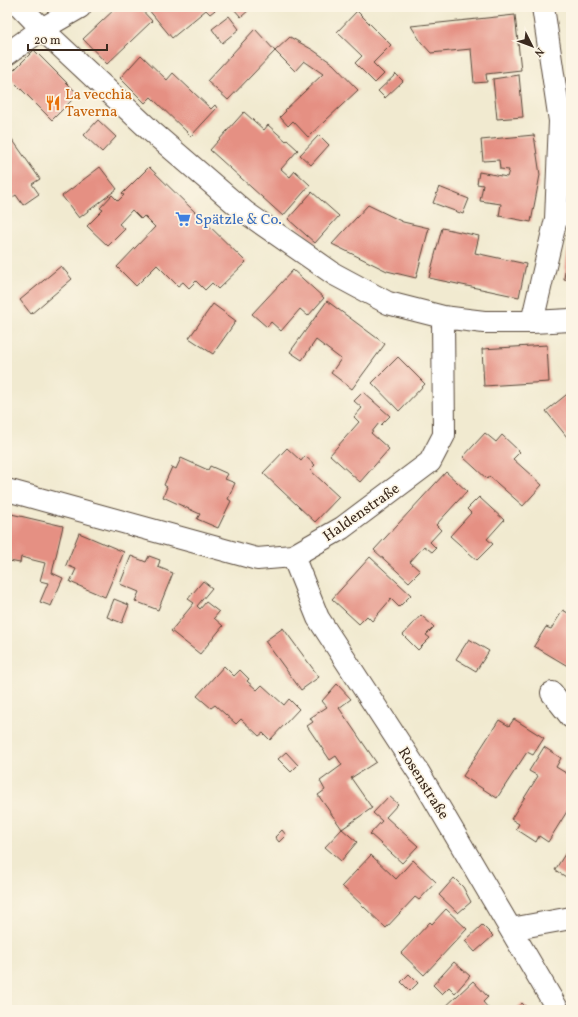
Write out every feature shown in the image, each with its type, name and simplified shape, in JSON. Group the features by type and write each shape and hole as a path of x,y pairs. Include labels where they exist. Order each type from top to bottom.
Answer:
{"street":[{"path":"21,7 42,29 151,131 245,212 334,274 388,303 443,318 484,322 571,320"},
{"path":"7,54 42,29 80,7"},
{"path":"532,322 556,219 560,121 543,7"},
{"name":"Haldenstraße","path":"7,490 257,559 293,556 342,528 430,462 444,435 443,318"},
{"name":"Rosenstraße","path":"293,556 318,618 419,773 558,1010"},
{"path":"552,693 571,717"},
{"path":"511,929 571,918"}],"building":[{"path":"117,7 139,7 152,21 107,64 83,39"},
{"path":"151,7 219,7 210,14 206,10 172,38 148,9"},
{"path":"246,7 249,10 241,17 233,8"},
{"path":"357,11 391,45 373,63 384,74 375,83 355,63 362,56 337,32"},
{"path":"515,15 521,70 486,74 487,82 474,83 471,49 431,53 421,42 411,26"},
{"path":"229,16 239,29 222,43 212,29"},
{"path":"255,29 275,51 228,100 207,81"},
{"path":"290,37 313,50 333,64 358,90 308,137 293,121 288,126 280,117 286,111 285,110 323,74 304,61 295,71 275,51"},
{"path":"34,50 78,94 52,120 8,76"},
{"path":"141,55 167,80 173,73 211,109 215,105 217,108 191,136 151,97 145,103 120,78"},
{"path":"396,74 403,81 385,98 378,91"},
{"path":"519,75 523,117 497,119 493,79"},
{"path":"244,112 264,130 268,125 298,150 281,169 290,177 295,171 310,185 283,216 210,150"},
{"path":"98,120 116,137 102,152 84,135"},
{"path":"319,135 329,145 311,165 300,155"},
{"path":"534,135 540,175 531,222 499,216 501,204 480,201 483,185 477,184 479,172 507,177 509,170 500,169 499,160 483,161 481,140"},
{"path":"12,139 40,179 32,184 39,194 23,205 16,195 10,199 7,194 7,142"},
{"path":"100,167 117,189 79,218 62,196"},
{"path":"149,167 246,262 218,289 212,283 205,290 196,281 189,288 183,282 178,286 157,265 136,286 117,267 155,227 144,216 141,219 132,210 119,224 125,229 108,246 87,226 103,210 100,208 112,195 118,201 124,195 122,194"},
{"path":"439,187 469,199 463,214 433,203"},
{"path":"312,192 339,216 315,243 288,219"},
{"path":"368,205 403,222 429,228 416,278 387,271 332,244"},
{"path":"442,228 479,236 475,253 526,264 519,297 429,278"},
{"path":"568,248 571,248 571,280 564,279"},
{"path":"61,266 72,279 31,314 20,300"},
{"path":"293,270 324,298 308,316 300,309 281,331 271,322 267,327 252,314"},
{"path":"327,301 385,344 352,389 331,373 341,359 316,340 302,360 290,352"},
{"path":"213,304 236,321 213,354 189,338"},
{"path":"547,345 549,382 484,386 482,349"},
{"path":"398,357 425,384 399,411 372,383"},
{"path":"571,391 571,442 546,411"},
{"path":"363,392 390,416 381,425 379,423 371,433 389,449 360,482 330,455 359,422 354,417 362,408 354,401"},
{"path":"485,433 496,442 502,435 520,452 513,459 542,485 523,506 489,476 487,479 463,457"},
{"path":"287,448 301,461 305,456 315,465 310,470 339,497 315,522 263,473"},
{"path":"181,458 208,470 210,466 228,474 225,479 235,483 228,499 231,501 218,528 197,519 200,514 163,497 167,487 164,485 172,467 176,469"},
{"path":"446,472 467,491 436,525 441,530 430,542 436,548 432,552 424,546 410,562 420,571 409,582 374,550"},
{"path":"479,497 504,520 487,539 493,544 477,560 450,536 471,513 467,509"},
{"path":"7,513 63,526 52,573 63,578 51,606 40,602 48,583 40,581 45,563 21,557 20,563 9,561 7,567"},
{"path":"79,533 124,552 105,597 70,582 76,569 66,565"},
{"path":"131,556 146,562 149,556 160,560 158,567 173,573 158,610 135,601 139,592 120,584"},
{"path":"370,557 411,595 399,607 391,599 372,621 367,616 359,624 332,599"},
{"path":"203,581 212,588 197,606 200,609 206,602 219,612 214,618 223,626 200,654 171,631 194,603 188,599"},
{"path":"114,599 129,605 122,623 107,617"},
{"path":"563,610 571,615 571,668 534,646 546,627 551,629"},
{"path":"421,615 434,627 426,635 430,638 418,650 403,635"},
{"path":"283,628 319,677 301,690 265,641"},
{"path":"469,639 489,651 476,671 456,659"},
{"path":"224,666 234,676 240,670 249,679 247,681 257,690 262,685 284,705 289,699 299,709 270,740 263,733 259,736 241,719 236,724 215,705 211,708 197,696"},
{"path":"337,684 351,699 339,708 376,762 351,778 372,808 342,829 318,795 325,790 320,781 342,765 336,756 330,760 307,726 313,722 310,718 327,707 322,701"},
{"path":"514,719 544,738 533,755 527,752 497,798 463,776 499,720 509,726"},
{"path":"544,747 561,758 556,767 571,776 571,805 548,842 539,836 536,842 516,829 519,824 511,819 538,776 529,771"},
{"path":"286,752 298,765 291,772 278,759"},
{"path":"389,796 398,804 386,817 418,846 402,863 370,834 382,821 373,813"},
{"path":"342,829 357,842 341,861 325,847"},
{"path":"282,830 286,835 279,842 275,837"},
{"path":"571,846 571,880 555,870"},
{"path":"371,855 396,879 413,860 436,882 419,900 415,897 386,928 342,886"},
{"path":"454,878 463,887 471,902 458,913 439,895"},
{"path":"446,909 467,929 424,975 401,953 430,922 432,924"},
{"path":"482,925 493,936 475,952 465,941"},
{"path":"454,962 470,976 455,993 449,987 442,994 433,985"},
{"path":"409,974 418,983 410,991 401,982"},
{"path":"473,981 488,997 483,1002 490,1010 442,1010"},
{"path":"522,1003 529,1010 515,1010"}],"place":[{"name":"La vecchia Taverna","path":"53,103"},
{"name":"Spätzle & Co.","path":"183,219"}]}
